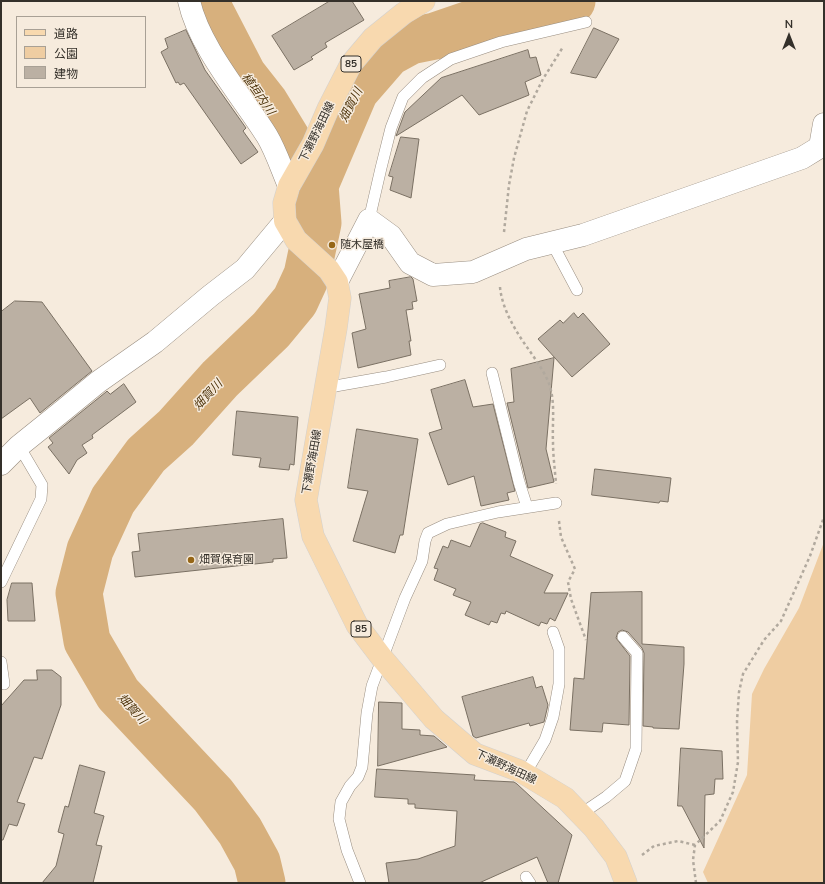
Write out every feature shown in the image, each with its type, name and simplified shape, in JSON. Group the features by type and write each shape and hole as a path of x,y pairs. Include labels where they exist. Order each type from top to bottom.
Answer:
{"main road":[{"name":"下瀬野海田線","path":"424,1 404,13 373,38 351,64 328,109 309,152 294,179 284,203 285,221 296,240 333,276 340,298 306,500 314,536 357,624 382,658 434,720 474,754 525,774 565,798 581,814 616,857 624,877"}],"street":[{"path":"189,1 198,28 214,56 294,179"},
{"path":"333,276 369,220 391,236 410,263 433,275 473,272 526,250 583,236 802,158 820,147 823,131"},
{"path":"1,464 19,446 98,382 155,342 245,269 285,221"}],"lane":[{"path":"369,220 381,168 398,110 403,97 422,78 451,59 501,42 586,22"},
{"path":"552,243 577,290"},
{"path":"324,388 386,377 440,365"},
{"path":"492,373 519,482 527,507"},
{"path":"1,582 41,499 42,485 19,446"},
{"path":"355,880 339,819 341,802 350,786 358,777 362,767 368,706 376,674 405,598 422,561 425,541 428,533 447,524 527,507 556,503"},
{"path":"525,774 545,740 553,717 559,684 559,650 552,632"},
{"path":"581,814 606,797 625,781 636,749 637,653 623,637"},
{"path":"1,662 4,684"}],"path":[{"path":"556,503 561,537 575,569 568,582 571,599 586,640"},
{"path":"696,883 693,860 695,845 720,821 733,792 738,762 737,721 739,692 743,674 764,640 781,621 810,556 824,517"},
{"path":"624,877 654,846 678,841 695,845"}],"green space":[{"path":"824,542 824,883 708,883 703,872 747,775 752,694 764,669 799,608"}],"building":[{"path":"330,1 352,1 364,20 325,43 327,47 311,57 313,59 294,70 272,36"},
{"path":"594,28 619,39 596,78 571,73"},
{"path":"186,30 205,70 246,128 243,131 258,152 241,164 184,83 180,85 178,82 176,83 161,52 168,48 165,39"},
{"path":"528,50 530,58 536,57 541,75 525,82 529,95 479,115 462,95 396,136 405,112 441,78"},
{"path":"401,137 419,139 411,198 390,190 393,177 389,176"},
{"path":"411,277 413,279 417,301 412,302 413,309 406,310 411,341 409,341 411,355 358,368 352,333 366,329 359,294 390,288 389,281"},
{"path":"15,301 42,302 92,371 40,413 30,398 1,419 1,312"},
{"path":"574,313 578,318 583,313 610,344 572,377 538,339 560,320 563,323"},
{"path":"554,358 546,449 554,482 528,488 507,403 514,402 511,369"},
{"path":"465,380 473,407 493,404 515,491 507,493 509,500 481,506 474,476 448,485 429,433 442,429 431,390"},
{"path":"124,384 136,402 92,435 93,438 82,445 87,453 77,460 69,474 48,447 53,443 49,438 107,391 110,394"},
{"path":"237,411 298,417 294,465 290,464 289,470 259,467 261,458 233,455"},
{"path":"357,429 418,439 403,535 400,535 395,553 353,541 368,491 348,488"},
{"path":"595,469 671,478 668,502 660,501 659,503 592,495"},
{"path":"283,519 287,558 273,559 273,562 135,577 132,552 140,551 138,534"},
{"path":"483,523 506,532 505,537 516,541 510,556 553,575 544,593 568,593 555,621 550,618 547,624 541,622 539,626 506,611 505,614 501,613 497,623 491,621 489,625 465,615 471,602 453,595 456,589 434,580 438,569 434,568 443,546 448,548 451,540 470,547 480,524"},
{"path":"12,583 32,583 35,621 8,621 7,600"},
{"path":"642,592 642,644 684,647 679,729 643,726 644,653 642,648 628,632 622,630 618,632 616,638 630,656 629,725 603,723 602,732 570,730 574,678 584,679 591,593"},
{"path":"37,670 52,670 61,677 61,705 42,759 34,757 17,802 25,804 17,826 9,824 3,840 1,840 1,706 24,680 37,680"},
{"path":"533,677 536,688 542,686 548,705 544,722 530,726 529,723 476,738 473,736 462,697"},
{"path":"379,702 402,703 402,729 420,730 420,735 434,736 447,747 378,766"},
{"path":"681,748 722,751 723,779 715,779 714,794 705,795 704,848 682,806 678,806"},
{"path":"80,765 105,772 94,813 104,816 96,845 102,846 93,883 42,883 56,866 64,834 58,832 65,806 68,807"},
{"path":"377,769 475,775 474,780 514,782 572,835 558,883 548,883 537,857 479,883 389,883 386,863 418,859 455,846 457,811 415,808 415,804 408,804 408,799 375,797"}],"waterway":[{"name":"植垣内川","path":"206,1 243,75 265,103 315,185"},
{"name":"畑賀川","path":"262,883 257,862 240,831 213,795 118,694 87,641 79,593 90,550 113,500 146,455 176,428 220,379 271,330 295,301 307,275 318,223 315,185 355,91 388,53 410,41 435,36 473,23 512,13 572,1"}],"place":[{"name":"随木屋橋","path":"332,245"},
{"name":"畑賀保育園","path":"191,560"}]}
